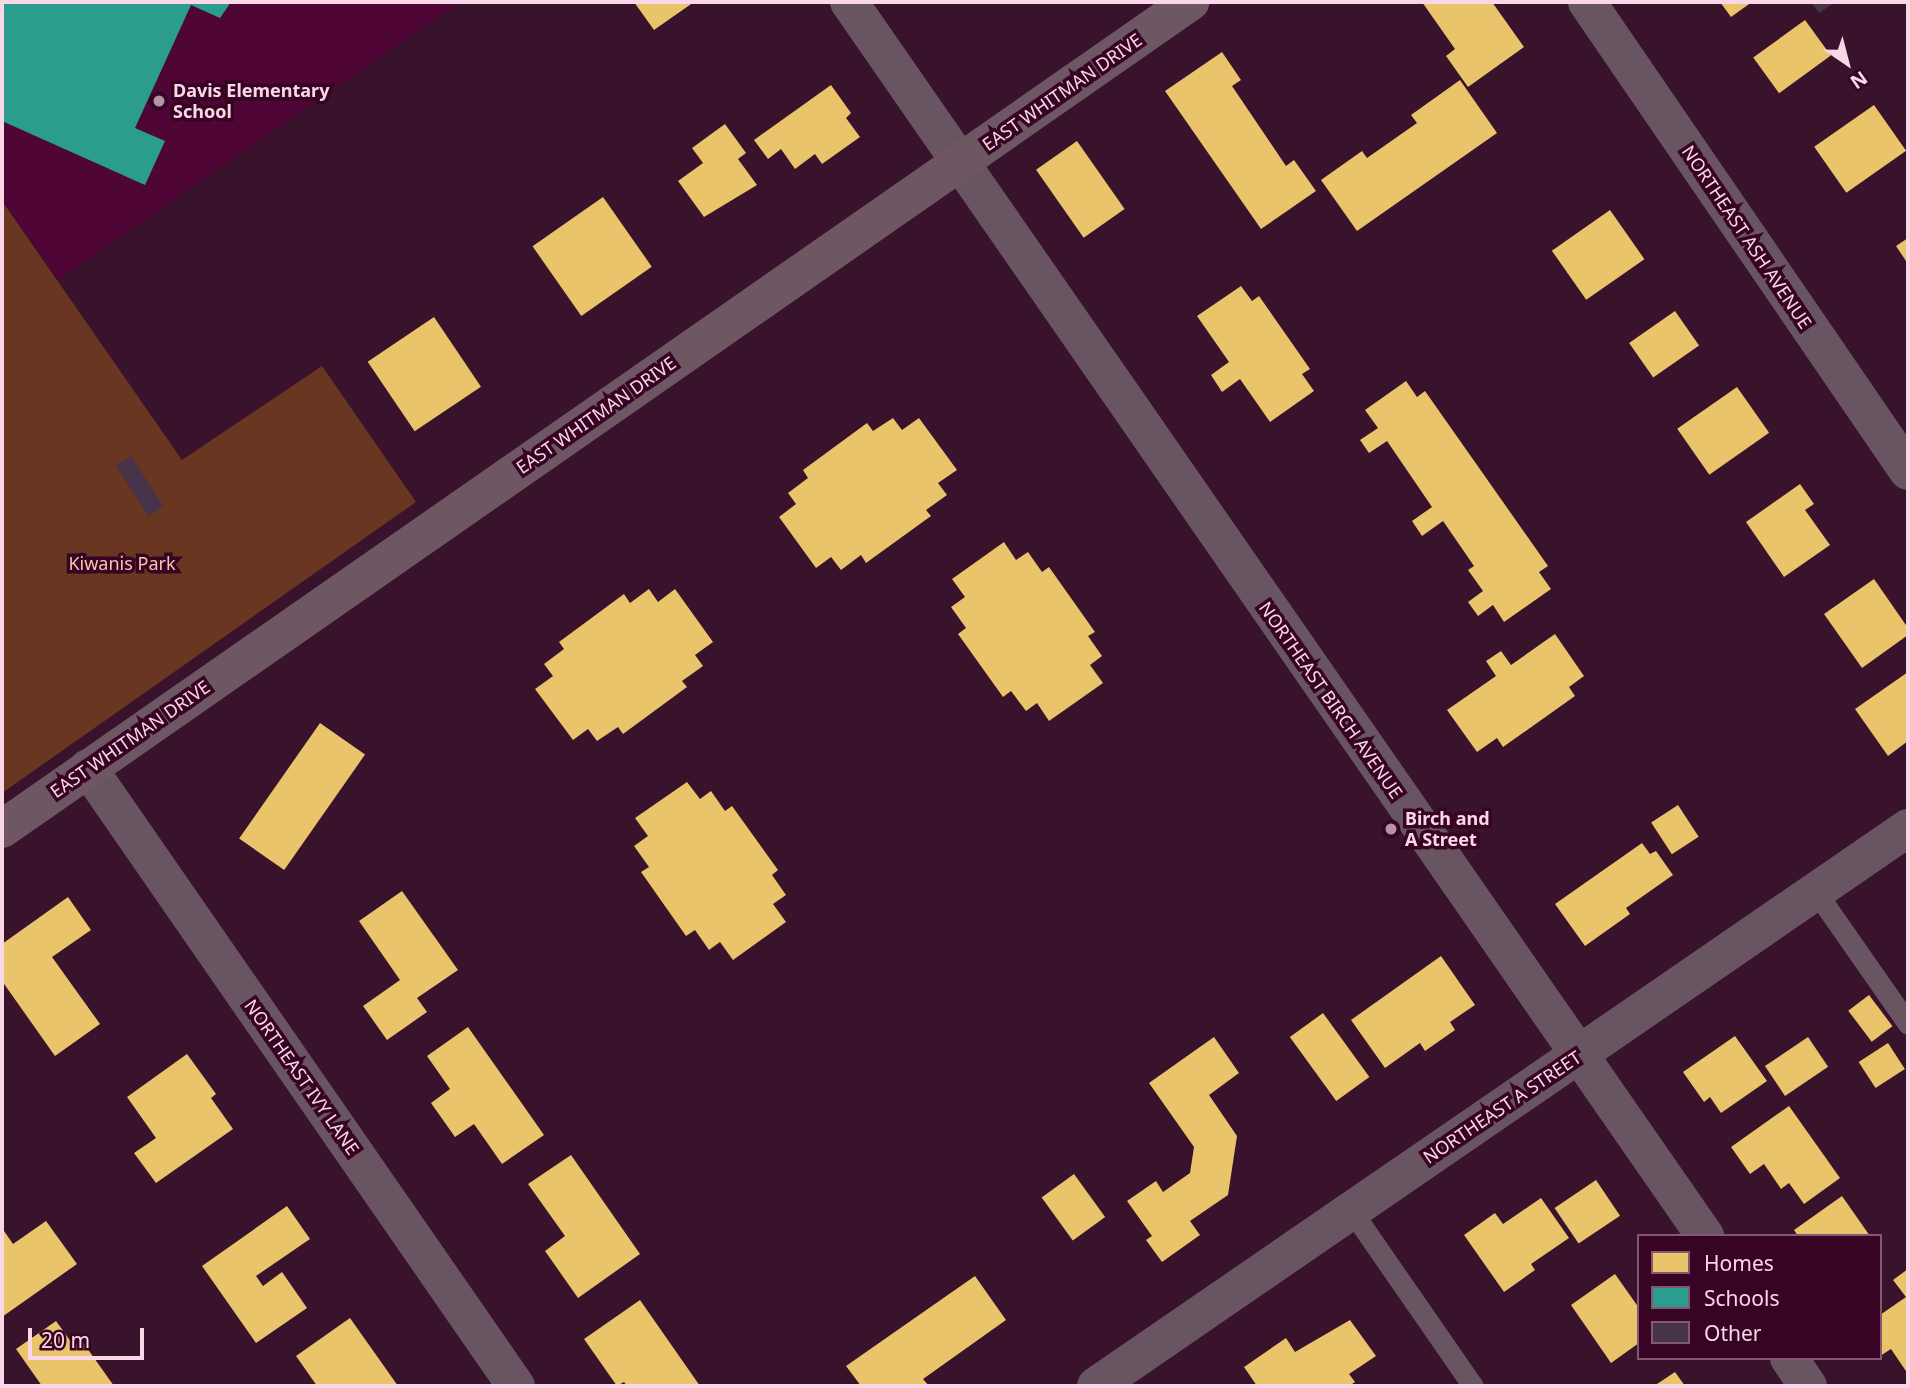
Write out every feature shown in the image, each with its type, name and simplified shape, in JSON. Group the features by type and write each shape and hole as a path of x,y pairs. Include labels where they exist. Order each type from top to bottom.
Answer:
{"main road":[{"name":"EAST WHITMAN DRIVE","path":"2,829 1190,2"}],"street":[{"name":"NORTHEAST BIRCH AVENUE","path":"849,2 1704,1234"},
{"name":"NORTHEAST ASH AVENUE","path":"1587,2 1908,471"},
{"name":"NORTHEAST IVY LANE","path":"88,768 516,1386"},
{"name":"NORTHEAST A STREET","path":"1118,1380 1351,1210 1908,828"},
{"path":"1789,1360 1808,1386"}],"lane":[{"path":"1816,892 1908,1024"},
{"path":"1351,1210 1473,1386"}],"shaded area":[{"name":"Davis Elementary School","path":"2,2 460,2 58,280 2,201"}],"green space":[{"name":"Kiwanis Park","path":"2,201 182,460 322,366 416,502 2,793"}],"building: Homes":[{"path":"634,2 694,2 654,30"},
{"path":"1422,2 1492,2 1524,47 1468,87 1446,56 1455,49"},
{"path":"1720,2 1752,2 1731,17"},
{"path":"1805,20 1831,56 1779,93 1753,58"},
{"path":"1222,52 1241,80 1232,86 1286,166 1294,160 1316,191 1261,229 1165,91"},
{"path":"1460,80 1497,133 1357,231 1321,180 1362,151 1367,158 1417,123 1411,115"},
{"path":"831,85 851,113 846,118 860,137 822,164 815,154 795,169 781,149 768,159 754,140"},
{"path":"1874,105 1906,151 1846,193 1814,147"},
{"path":"725,124 746,153 738,159 757,185 704,217 678,181 703,163 692,148"},
{"path":"1077,141 1125,209 1084,238 1036,170"},
{"path":"603,197 652,267 581,316 533,246"},
{"path":"1610,210 1644,259 1586,300 1552,251"},
{"path":"1908,238 1908,264 1896,246"},
{"path":"1241,286 1252,301 1259,296 1310,369 1302,374 1314,391 1270,422 1240,379 1222,392 1211,375 1229,362 1197,316"},
{"path":"1675,311 1699,345 1653,378 1629,343"},
{"path":"434,317 481,387 415,431 368,362"},
{"path":"1406,381 1417,397 1425,391 1548,566 1539,572 1551,589 1504,622 1493,605 1478,616 1468,602 1483,591 1468,570 1474,566 1443,521 1422,536 1412,521 1432,507 1387,441 1369,453 1360,440 1378,428 1365,410"},
{"path":"1737,387 1769,433 1709,475 1677,429"},
{"path":"893,418 902,430 919,418 957,470 938,483 947,495 926,510 931,516 866,563 861,555 841,570 831,557 816,568 779,517 796,504 788,493 808,478 803,470 867,423 873,431"},
{"path":"1800,484 1814,504 1805,510 1830,545 1784,577 1746,522"},
{"path":"1004,542 1016,560 1028,552 1042,572 1049,567 1095,632 1088,636 1102,656 1090,665 1103,683 1049,721 1037,703 1026,711 1011,691 1003,697 958,634 966,628 951,607 965,597 952,579"},
{"path":"1874,579 1908,628 1908,635 1862,668 1824,614"},
{"path":"649,589 658,602 675,589 713,642 695,655 703,666 682,681 687,687 623,734 618,727 597,741 588,729 573,740 535,689 553,676 544,664 564,649 559,642 624,594 630,603"},
{"path":"1555,634 1584,676 1569,687 1575,696 1503,747 1497,738 1477,752 1447,710 1496,676 1486,661 1501,651 1511,665"},
{"path":"1908,672 1908,741 1888,756 1855,709"},
{"path":"320,723 365,755 284,870 239,839"},
{"path":"687,782 700,799 711,791 725,811 732,806 778,870 772,875 786,895 773,904 786,922 733,960 720,942 709,950 695,930 686,936 641,872 649,867 634,846 648,836 635,818"},
{"path":"1678,805 1699,837 1672,854 1651,822"},
{"path":"1642,843 1650,854 1656,851 1673,875 1626,908 1630,914 1585,946 1555,904"},
{"path":"402,891 458,970 417,998 427,1012 387,1040 363,1006 400,980 359,921"},
{"path":"68,897 91,930 52,957 100,1024 55,1056 2,981 2,944"},
{"path":"1441,956 1475,1005 1450,1022 1455,1030 1425,1051 1420,1043 1385,1068 1351,1020"},
{"path":"1869,995 1892,1026 1872,1042 1848,1011"},
{"path":"1323,1013 1369,1077 1336,1101 1290,1037"},
{"path":"468,1027 544,1135 502,1164 474,1124 455,1137 431,1103 450,1089 427,1056"},
{"path":"1735,1036 1767,1081 1721,1113 1710,1097 1704,1102 1683,1072"},
{"path":"1214,1037 1239,1073 1209,1095 1237,1136 1228,1195 1190,1221 1200,1235 1162,1262 1146,1240 1152,1236 1127,1201 1156,1181 1163,1192 1190,1173 1194,1147 1149,1083"},
{"path":"1808,1037 1828,1067 1785,1096 1765,1066"},
{"path":"1888,1043 1905,1069 1876,1088 1859,1062"},
{"path":"187,1054 216,1094 211,1098 233,1129 156,1183 134,1153 156,1138 127,1097"},
{"path":"1789,1106 1840,1178 1804,1204 1789,1183 1781,1189 1764,1164 1750,1174 1731,1147"},
{"path":"571,1155 640,1254 578,1298 545,1251 565,1236 528,1184"},
{"path":"1074,1174 1105,1217 1073,1240 1042,1198"},
{"path":"1596,1180 1620,1216 1579,1244 1555,1208"},
{"path":"1842,1196 1869,1234 1797,1234 1794,1230"},
{"path":"1541,1198 1569,1238 1531,1264 1535,1270 1504,1292 1464,1235 1495,1213 1503,1224"},
{"path":"287,1206 310,1239 256,1276 263,1286 282,1272 307,1308 256,1343 202,1266"},
{"path":"46,1221 77,1264 2,1317 2,1228 13,1244"},
{"path":"1908,1269 1908,1374 1891,1349 1882,1355 1882,1314 1906,1297 1893,1280"},
{"path":"1615,1274 1637,1305 1637,1344 1611,1363 1571,1305"},
{"path":"975,1276 1006,1320 923,1379 929,1386 861,1386 846,1366"},
{"path":"640,1300 700,1386 627,1386 624,1382 617,1386 584,1339"},
{"path":"350,1318 398,1386 317,1386 296,1356"},
{"path":"1350,1320 1376,1356 1349,1374 1355,1382 1349,1386 1257,1386 1244,1367 1286,1338 1295,1352"},
{"path":"56,1321 74,1346 82,1341 114,1386 42,1386 16,1349"},
{"path":"1675,1372 1685,1386 1654,1386"}],"building: Schools":[{"name":"Davis Elementary School","path":"2,2 231,2 220,18 191,5 135,128 165,141 145,185 2,121"}],"building: Other":[{"path":"1811,2 1836,2 1819,13"},
{"path":"131,456 164,506 149,516 116,466"}],"place":[{"name":"Davis Elementary School","path":"159,101"},
{"name":"Birch and A Street","path":"1391,829"}]}
